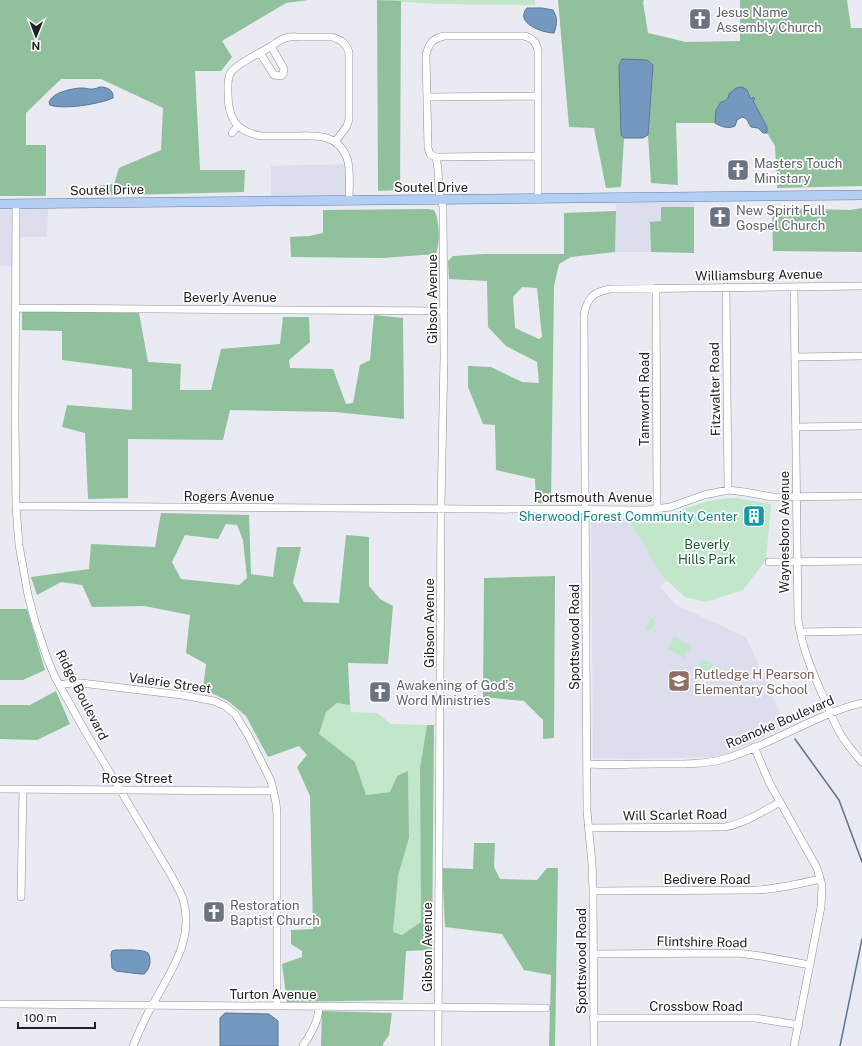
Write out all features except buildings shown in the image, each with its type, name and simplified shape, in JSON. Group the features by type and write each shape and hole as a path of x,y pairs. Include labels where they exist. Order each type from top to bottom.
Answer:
{"main road":[{"name":"Soutel Drive","path":"0,204 862,195"}],"street":[{"path":"335,142 347,126 349,119 349,52 344,42 332,36 286,38 237,66 230,74 228,80 229,111 238,126 248,132 261,136 316,135 328,138 340,147 347,158 349,166 349,201"},
{"path":"538,156 436,157 430,154 428,148 426,55 431,42 444,36 524,36 529,37 534,41 538,51 538,96 538,156 538,199"},
{"path":"260,53 274,75 281,76 284,69 271,46"},
{"path":"427,97 538,96"},
{"path":"232,133 238,126"},
{"name":"Gibson Avenue","path":"436,157 439,193 443,207 444,311 438,1046"},
{"name":"Ridge Boulevard","path":"16,204 16,506 18,545 28,595 47,658 60,685 85,731 171,875 183,899 185,909 185,930 180,953 147,1014 134,1046"},
{"name":"Williamsburg Avenue","path":"656,288 862,286"},
{"name":"Fitzwalter Road","path":"726,287 728,490"},
{"name":"Waynesboro Avenue","path":"794,287 797,610 800,632 802,644 808,661 840,734 862,762"},
{"name":"Tamworth Road","path":"656,288 657,509"},
{"name":"Spottswood Road","path":"594,1046 593,891 587,811 584,315 585,307 588,301 592,296 603,290 656,288"},
{"name":"Beverly Avenue","path":"16,308 444,311"},
{"path":"795,357 862,356"},
{"path":"796,427 862,426"},
{"name":"Portsmouth Avenue","path":"442,509 648,510 670,507 704,495 728,490 772,497 862,496"},
{"name":"Rogers Avenue","path":"16,506 442,509"},
{"path":"769,562 862,561"},
{"path":"800,632 862,632"},
{"name":"Valerie Street","path":"60,685 71,683 96,684 182,695 218,703 225,706 235,714 248,735 271,781 277,816 277,1006"},
{"name":"Roanoke Boulevard","path":"587,764 694,764 723,759 754,747 830,713 862,703"},
{"path":"754,747 770,784 811,855 817,868 822,892 821,907 794,1046"},
{"name":"Rose Street","path":"0,789 273,791"},
{"path":"22,897 23,789"},
{"name":"Will Scarlet Road","path":"588,828 733,826 750,819 780,802"},
{"name":"Bedivere Road","path":"593,891 756,890 785,887 820,879"},
{"name":"Flintshire Road","path":"593,954 737,953 810,965"},
{"name":"Turton Avenue","path":"0,1004 546,1008"},
{"path":"303,1046 319,1015 319,1006"},
{"name":"Crossbow Road","path":"593,1018 754,1018 798,1026"}],"shaded area":[{"path":"346,164 346,196 271,197 271,166"},
{"path":"694,202 694,207 661,207 661,221 650,222 651,252 615,252 616,203"},
{"path":"48,209 47,237 14,237 14,266 0,266 0,210"},
{"name":"Rutledge H Pearson Elementary School","path":"591,517 628,519 663,577 667,581 660,587 676,605 746,637 786,726 752,743 716,757 629,759 593,758"}],"green space":[{"path":"0,0 308,0 286,3 222,41 232,57 221,71 195,71 200,170 245,170 244,192 87,196 88,187 114,184 119,168 161,150 163,108 101,79 61,79 26,113 26,145 46,145 46,196 0,196"},
{"path":"377,0 401,1 400,190 378,191"},
{"path":"378,0 535,0 535,5 437,4"},
{"path":"558,0 644,0 643,2 648,33 686,42 740,41 740,0 847,0 851,28 862,28 862,186 777,188 775,146 767,133 767,127 747,90 729,98 716,110 715,123 676,123 678,185 651,183 648,135 653,65 647,60 622,59 619,66 621,135 624,138 621,187 606,188 594,128 569,127"},
{"path":"661,207 694,207 694,253 651,252 650,222 661,221"},
{"path":"772,208 850,210 862,208 862,252 773,251"},
{"path":"323,210 434,210 437,220 439,238 436,254 382,258 291,257 290,237 309,236 323,233"},
{"path":"616,211 615,252 571,257 559,264 554,286 551,503 536,503 535,479 496,470 495,425 483,424 468,387 468,366 491,367 522,382 539,383 537,362 506,346 488,327 487,281 449,279 448,261 453,256 484,254 564,254 564,213","holes":["522,287 537,288 542,337 539,339 515,328 513,297"]},
{"path":"22,311 139,313 148,362 181,364 180,390 211,390 221,349 280,344 283,317 309,317 310,342 289,360 290,368 333,369 346,404 353,403 360,365 370,360 374,315 403,318 404,419 335,412 230,410 223,440 128,439 128,498 88,499 85,433 62,427 67,405 132,410 132,369 62,360 62,331 22,330"},
{"name":"Beverly Hills Park","path":"729,498 771,504 766,560 743,590 706,602 685,597 663,577 628,519 669,514 708,501"},
{"path":"161,513 249,515 251,574 273,577 277,547 301,547 293,583 304,602 339,603 346,535 369,537 369,586 380,599 393,606 388,664 348,663 350,705 337,703 326,712 319,734 355,762 366,795 390,792 397,776 408,771 409,838 398,876 393,932 402,935 421,922 420,768 427,725 434,725 432,950 406,951 403,1000 287,1002 282,964 302,957 302,951 291,944 291,930 313,929 310,796 297,767 307,755 299,746 268,757 246,716 228,701 203,689 206,664 186,653 190,615 144,606 92,607 82,585 61,582 37,595 31,577 89,569 91,544 155,547","holes":["226,524 237,525 243,540 247,578 239,585 181,579 172,562 185,535 218,539"]},
{"path":"555,576 554,738 543,739 543,720 524,701 483,697 484,578"},
{"path":"0,609 27,609 45,670 23,680 0,680"},
{"path":"651,619 654,619 654,625 647,631 646,627"},
{"path":"674,636 691,647 684,658 667,648"},
{"path":"704,660 708,661 712,665 712,667 706,672 700,667 700,663"},
{"path":"56,691 70,724 37,740 0,739 0,705 30,705"},
{"path":"337,703 350,705 351,712 377,713 391,724 427,725 420,768 421,922 402,935 393,932 398,876 409,838 408,772 397,776 390,792 366,795 355,762 318,734 326,712"},
{"path":"474,843 495,843 494,867 500,879 537,880 547,868 558,868 555,1046 549,1046 551,975 524,970 502,934 445,927 442,868 473,869"},
{"path":"322,1011 392,1013 389,1035 383,1046 321,1046"}],"water":[{"path":"527,8 553,10 556,16 556,27 554,33 537,29 527,23 524,18 524,13"},
{"path":"622,59 647,60 653,65 648,135 643,138 624,138 621,135 619,66"},
{"path":"100,87 110,90 113,98 72,107 50,105 49,102 51,98 58,93 81,88 92,89"},
{"path":"742,87 747,90 752,99 753,97 755,99 753,101 767,127 767,133 763,133 758,128 751,127 747,120 742,117 737,120 735,126 733,127 720,126 715,123 716,110 721,102 726,100 729,94 736,88"},
{"path":"138,950 148,953 150,963 147,970 144,974 116,971 112,968 111,954 112,951"},
{"path":"225,1013 269,1014 278,1021 278,1046 220,1046 220,1018"}],"waterway":[{"path":"795,739 839,800 862,862"},
{"path":"840,1046 862,939"}],"place":[{"name":"Jesus Name Assembly Church","path":"700,19"},
{"name":"Masters Touch Ministary","path":"738,170"},
{"name":"New Spirit Full Gospel Church","path":"720,217"},
{"name":"Sherwood Forest Community Center","path":"754,516"},
{"name":"Rutledge H Pearson Elementary School","path":"679,681"},
{"name":"Awakening of God's Word Ministries","path":"380,692"},
{"name":"Restoration Baptist Church","path":"214,912"}]}
